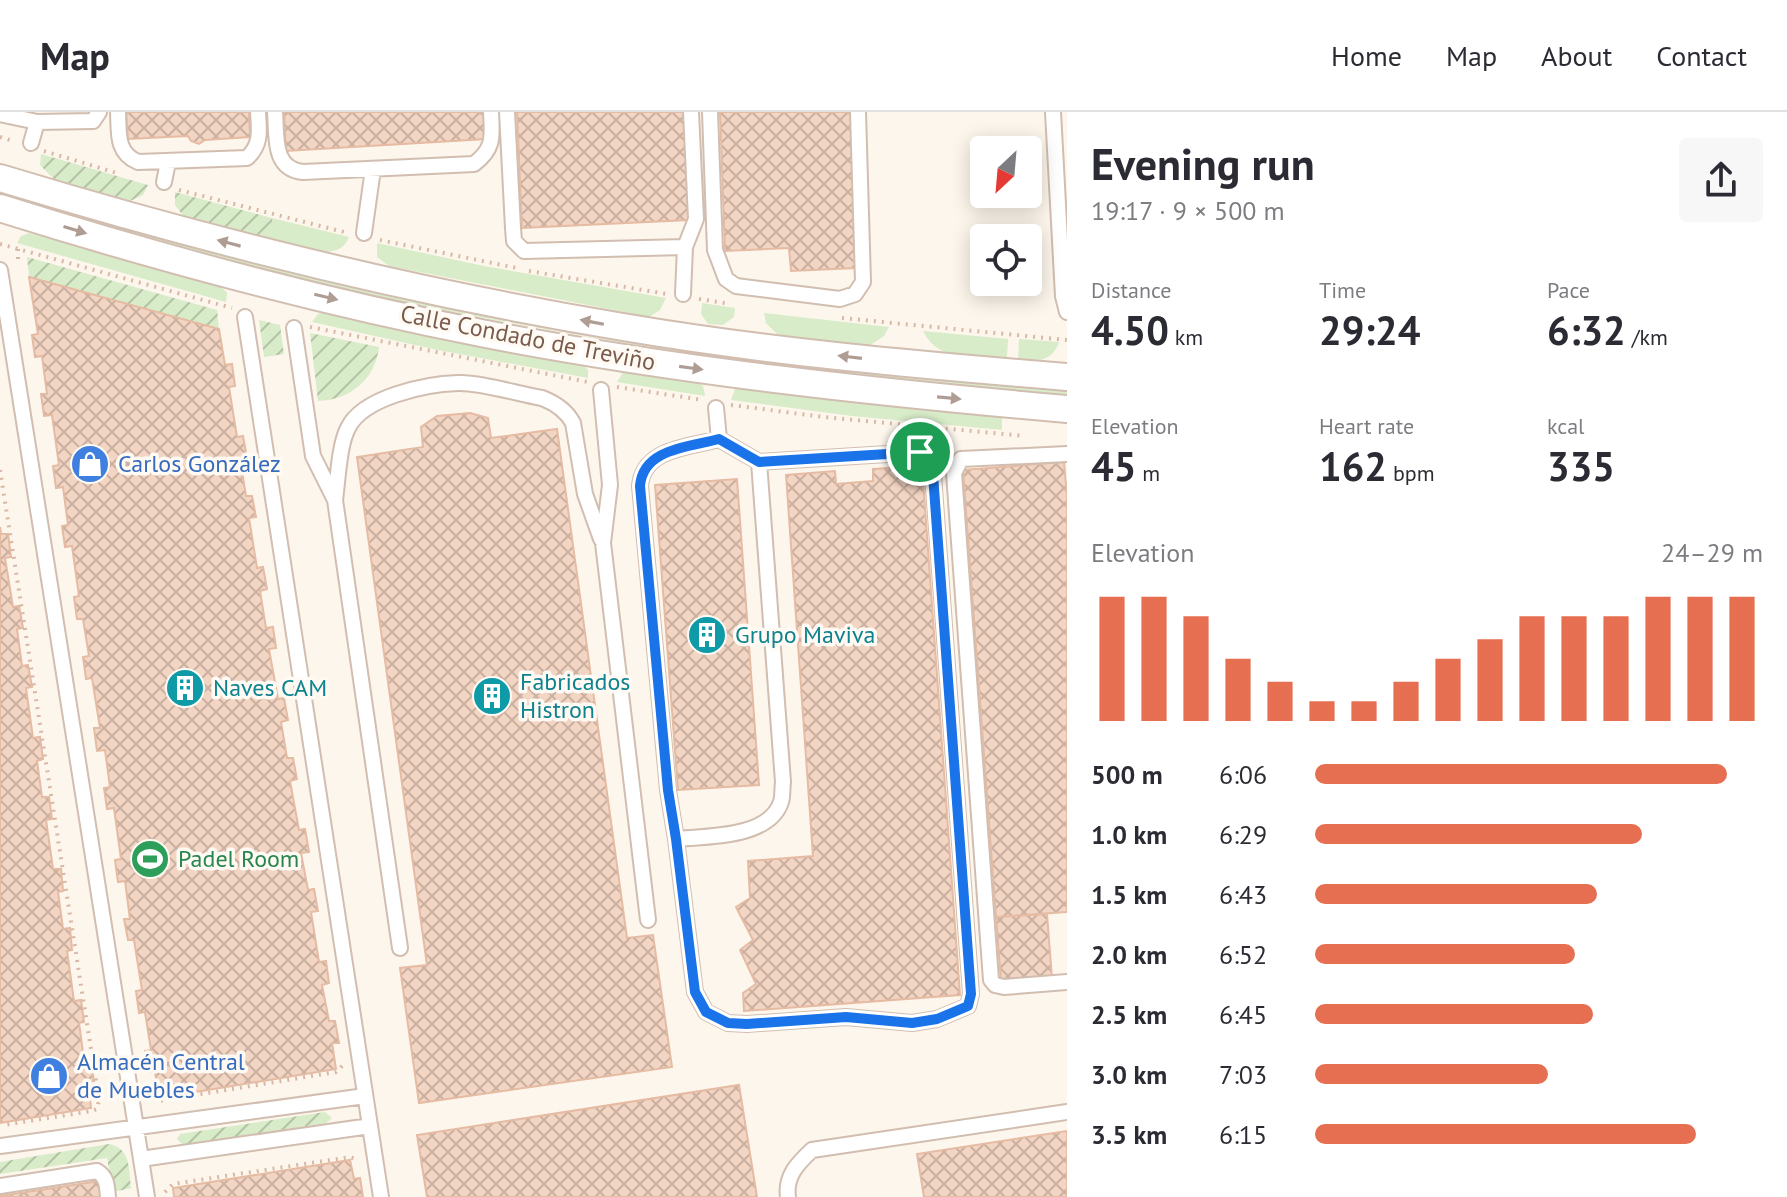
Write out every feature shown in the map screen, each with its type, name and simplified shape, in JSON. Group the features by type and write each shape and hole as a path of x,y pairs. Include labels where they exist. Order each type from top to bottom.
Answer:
{"street":[{"name":"Calle Condado de Treviño","path":"0,178 228,243 397,283 565,317 746,345 879,361 1067,377"},
{"name":"Calle Condado de Treviño","path":"0,208 242,277 484,333 662,364 856,390 1067,409"}],"lane":[{"path":"0,114 37,122 93,121 99,112"},
{"path":"118,112 119,141 128,158 138,162 247,158 260,138 258,112"},
{"path":"275,112 278,152 283,163 292,171 474,164 486,155 492,139 491,112"},
{"path":"507,112 513,228 518,247 524,251 685,247"},
{"path":"683,294 685,247 696,219 691,112"},
{"path":"710,112 715,250 726,279 736,286 840,299 855,294 863,282 858,112"},
{"path":"1053,112 1063,296 1067,312"},
{"path":"31,143 37,122"},
{"path":"164,182 168,162"},
{"path":"364,233 373,169"},
{"path":"0,270 147,1197"},
{"path":"751,303 753,288"},
{"path":"245,317 381,1197"},
{"path":"294,328 313,456 335,500"},
{"path":"400,948 335,500 346,431 353,419 365,408 404,392 459,383 542,398 569,414 573,423 585,494 603,543 648,920"},
{"path":"601,390 610,485 603,543"},
{"path":"716,408 719,439"},
{"path":"719,439 759,462 920,452 932,461 971,994 968,1006 937,1019 912,1023 846,1017 728,1023 706,1012 695,992 668,790 641,476 659,454 719,439"},
{"path":"1062,450 961,459 954,473 991,980 995,985 1004,987 1067,982"},
{"path":"676,839 740,833 770,819 781,802 783,782 759,462"},
{"path":"0,1146 365,1096"},
{"path":"788,1197 787,1187 794,1167 812,1150 1067,1112"},
{"path":"141,1159 370,1126"},
{"path":"0,1186 97,1171 106,1180 108,1197"}],"path":[{"path":"18,249 20,275"},
{"path":"732,405 1032,437"},
{"path":"0,470 99,1100 97,1109 92,1111 0,1126"},
{"path":"148,1084 152,1096 159,1101 336,1072"},
{"path":"165,1197 166,1189 173,1184 350,1157 359,1162"}],"green space":[{"path":"41,154 148,185 143,195 130,201 124,200 54,179 40,165"},
{"path":"0,190 251,260 1067,389 1067,395 774,365 483,318 218,259 0,196"},
{"path":"175,192 272,218 272,239 184,217 175,205"},
{"path":"272,218 349,237 344,246 336,250 315,251 272,239"},
{"path":"29,233 219,285 227,293 226,302 17,243 21,236"},
{"path":"377,243 484,266 666,298 660,310 649,317 389,266 377,257"},
{"path":"27,257 217,310 219,329 29,277"},
{"path":"702,303 735,308 734,317 723,325 708,324 701,314"},
{"path":"327,311 581,363 588,370 588,378 433,349 312,322 318,314"},
{"path":"764,313 889,327 884,336 869,346 778,335 766,323"},
{"path":"259,320 280,325 284,354 264,357"},
{"path":"923,331 1008,339 1007,358 948,353 930,341"},
{"path":"310,333 379,347 372,369 359,386 340,397 318,401"},
{"path":"1019,339 1059,342 1048,357 1025,360 1018,359"},
{"path":"624,371 696,381 703,386 705,396 617,382"},
{"path":"736,386 809,397 1002,416 1002,430 852,416 731,400"},
{"path":"325,1112 332,1118 326,1123 183,1145 177,1139 180,1134"},
{"path":"109,1144 125,1155 131,1188 113,1192 107,1158 0,1174 0,1162"}],"building":[{"path":"126,112 249,112 250,137 205,140 199,144 188,136 128,139"},
{"path":"284,112 485,112 486,139 286,151"},
{"path":"517,112 684,112 689,220 522,228"},
{"path":"720,112 851,112 856,268 791,271 789,248 725,251"},
{"name":"Naves CAM","path":"29,277 219,329 225,365 232,364 235,386 229,387 237,437 243,436 247,458 240,459 246,496 252,496 256,517 249,518 257,568 263,567 267,589 260,591 266,628 273,627 276,648 269,649 278,699 284,698 288,720 281,722 287,758 293,758 297,779 290,781 299,830 305,829 309,852 301,853 308,890 314,889 318,911 311,912 319,962 326,961 329,983 322,985 329,1021 335,1021 339,1043 332,1043 336,1069 159,1098 155,1071 148,1072 145,1051 151,1050 145,1012 139,1013 136,991 142,990 134,940 128,940 124,919 130,919 125,881 118,882 115,860 121,859 114,808 107,809 104,788 110,787 105,750 97,751 94,728 100,728 92,678 86,679 83,657 89,656 83,619 77,619 74,597 79,596 72,546 65,547 62,526 68,525 63,487 56,488 53,466 59,465 52,415 44,416 41,394 47,394 42,356 35,357 32,335 38,334"},
{"name":"Fabricados Histron","path":"470,413 488,418 491,438 557,429 627,938 653,935 672,1067 419,1103 400,968 427,965 357,457 423,447 421,427 437,416"},
{"path":"1064,462 1067,497 1067,912 996,917 963,470"},
{"path":"922,466 960,995 744,1011 743,993 756,984 740,950 753,940 736,907 750,898 748,861 813,856 786,475 835,471 836,484 873,481 873,469"},
{"name":"Grupo Maviva","path":"737,479 759,785 678,790 655,485"},
{"path":"0,527 1,534 8,534 11,557 5,558 13,607 19,606 23,628 17,629 22,666 28,665 32,687 26,688 33,738 40,737 43,759 37,761 42,797 49,797 52,819 46,820 53,869 61,869 63,891 58,892 63,929 70,928 72,950 67,951 74,1001 81,1000 84,1022 79,1023 84,1060 90,1059 94,1081 88,1082 91,1108 0,1123"},
{"path":"1047,914 1052,978 1001,981 996,917"},
{"path":"739,1085 757,1197 427,1197 417,1135"},
{"path":"1067,1131 1067,1197 924,1197 917,1154"},
{"path":"350,1160 354,1179 360,1178 363,1197 174,1197 173,1188"},
{"path":"100,1181 102,1197 0,1197 0,1196"}],"place":[{"name":"Carlos González","path":"90,464"},
{"name":"Grupo Maviva","path":"707,635"},
{"name":"Naves CAM","path":"185,688"},
{"name":"Fabricados Histron","path":"492,696"},
{"name":"Padel Room","path":"150,859"},
{"name":"Almacén Central de Muebles","path":"49,1076"}],"route":[{"path":"719,439 759,462 920,452 932,461 934,473 971,994 968,1006 937,1019 912,1023 846,1017 728,1023 706,1012 695,992 668,790 641,476 659,454 719,439"}]}
